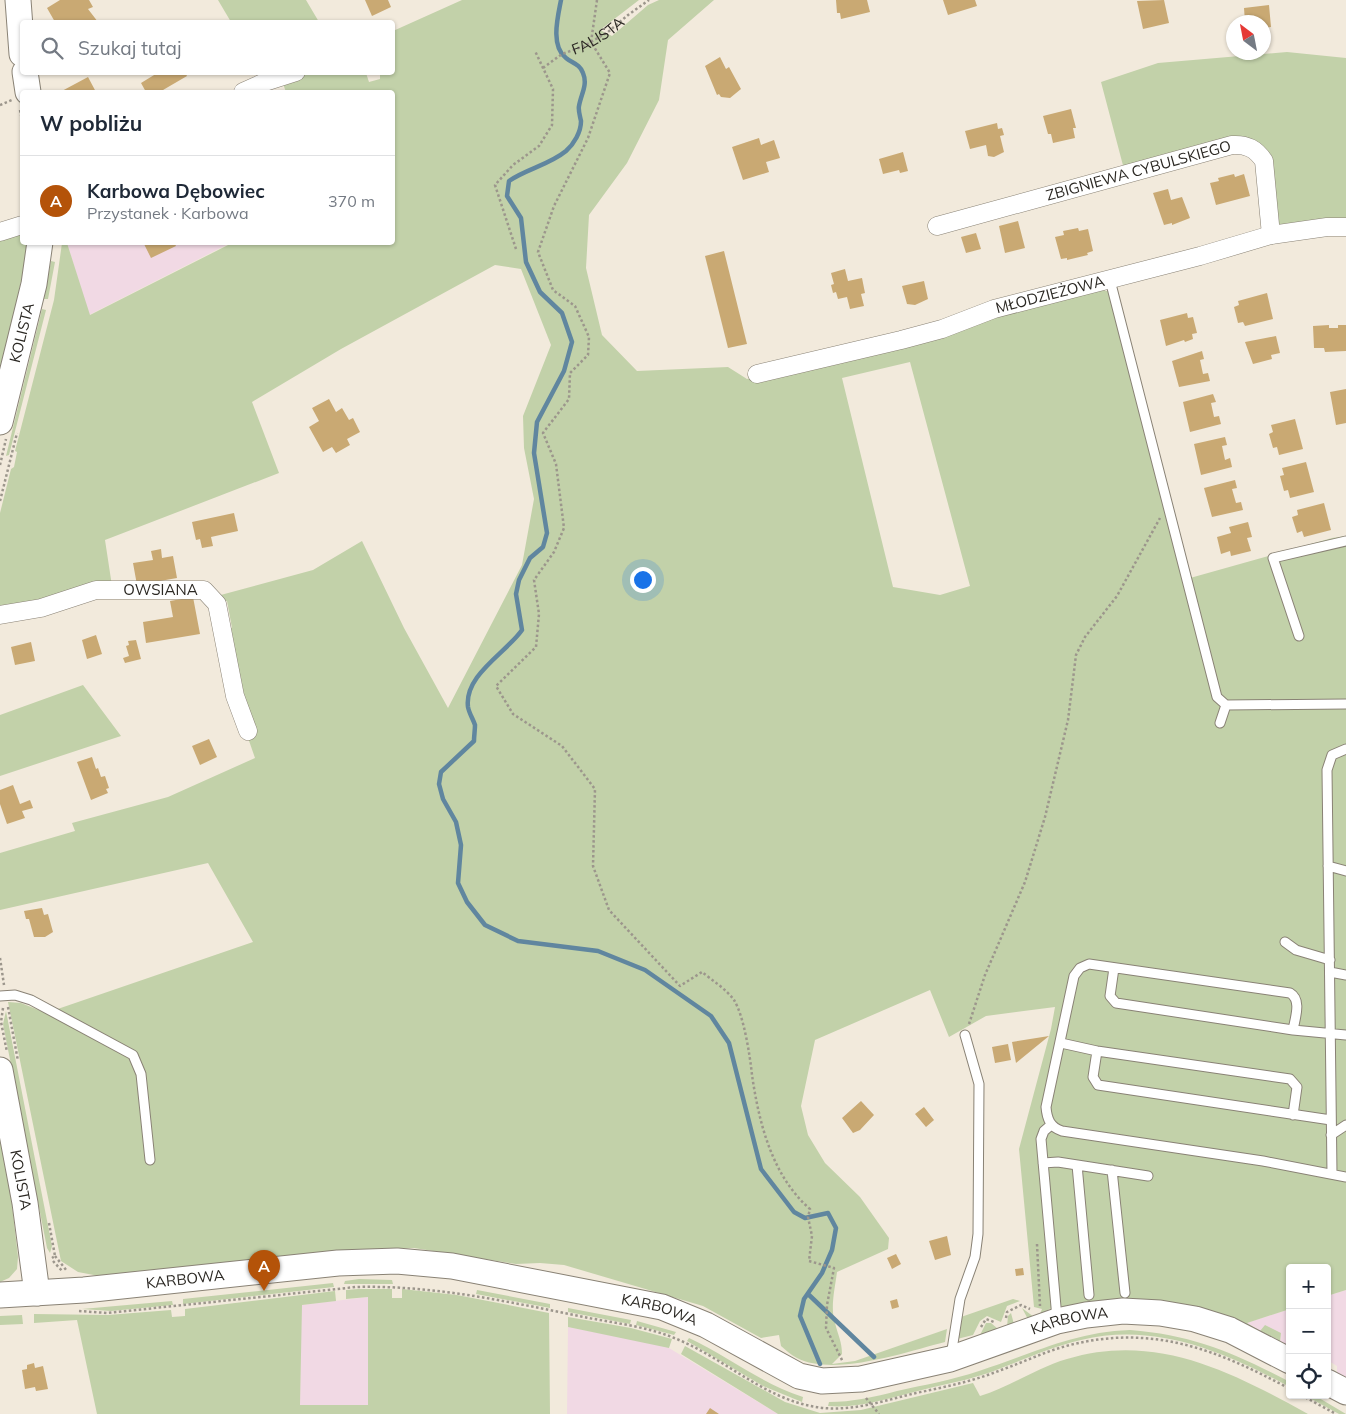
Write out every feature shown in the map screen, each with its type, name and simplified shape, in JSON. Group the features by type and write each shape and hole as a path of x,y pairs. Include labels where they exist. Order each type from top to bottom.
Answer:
{"street":[{"path":"18,0 20,27"},
{"path":"25,75 28,90"},
{"path":"247,90 287,75"},
{"name":"ZBIGNIEWA CYBULSKIEGO","path":"936,226 1232,145 1243,144 1258,153 1264,161 1271,235"},
{"path":"0,232 20,226"},
{"name":"MŁODZIEŻOWA","path":"757,374 942,329 994,309 1110,280 1271,235 1327,227 1346,227"},
{"name":"KOLISTA","path":"0,422 32,292 40,245"},
{"name":"OWSIANA","path":"0,616 41,608 96,590 204,590 217,604 235,696 248,732"},
{"name":"KOLISTA","path":"0,1070 25,1203 37,1293"},
{"name":"KARBOWA","path":"0,1295 338,1263 397,1261 452,1266 662,1307 706,1325 799,1376 822,1381 861,1379 950,1359 1057,1321 1104,1312 1140,1311 1195,1319 1230,1330 1286,1359"},
{"path":"1331,1384 1346,1392"}],"lane":[{"path":"1110,280 1166,506 1217,697 1226,705 1346,704"},
{"path":"1299,636 1274,558 1346,540"},
{"path":"1220,722 1226,705"},
{"path":"1332,1173 1328,764 1336,752 1346,749"},
{"path":"1328,866 1346,871"},
{"path":"1286,942 1296,950 1330,960"},
{"path":"1293,1030 1297,1001 1295,996 1290,993 1089,964 1080,968 1074,976 1046,1107 1047,1117 1051,1125 1062,1131 1332,1173 1346,1177"},
{"path":"1114,968 1110,996 1116,1003 1293,1030 1346,1035"},
{"path":"1330,972 1346,975"},
{"path":"0,996 15,995 30,1000 133,1055 141,1074 150,1160"},
{"path":"950,1359 960,1299 976,1257 978,1234 979,1084 965,1035"},
{"path":"1061,1043 1097,1051 1290,1079 1297,1087 1293,1115"},
{"path":"1097,1051 1092,1077 1098,1085 1331,1120"},
{"path":"1051,1125 1041,1139 1057,1321"},
{"path":"1331,1135 1346,1125"},
{"path":"1043,1163 1077,1165 1148,1176"},
{"path":"1077,1165 1089,1295"},
{"path":"1112,1170 1125,1293"}],"path":[{"path":"597,0 591,42 610,73 588,138 554,206 538,252 553,290 575,306 589,337 588,355 570,373 569,399 544,433 556,464 564,528 554,552 534,580 539,614 536,646 496,686 513,714 562,746 595,789 593,866 609,910 680,986 702,972 734,1000 748,1044 754,1090 771,1154 793,1195 810,1209 808,1217 812,1236 810,1261 834,1268 827,1305 826,1328 846,1368"},
{"name":"FALISTA","path":"543,68 562,54 591,42 608,32 649,0"},
{"path":"516,250 495,186 513,165 539,146 552,125 553,89 535,51"},
{"path":"965,1035 984,975 1025,882 1045,817 1068,720 1076,654 1085,637 1117,596 1166,506"},
{"path":"864,1395 879,1414"},
{"path":"1308,1399 1336,1414"},
{"path":"841,1409 841,1414"}],"shaded area":[{"path":"68,245 226,245 89,315"},
{"path":"1346,1290 1346,1379 1337,1373 1337,1366 1331,1362 1331,1295"},
{"path":"368,1297 368,1405 300,1405 301,1305"},
{"path":"1286,1310 1286,1346 1280,1342 1281,1333 1260,1331 1246,1323"},
{"path":"568,1327 664,1345 778,1414 567,1414"}],"green space":[{"path":"218,0 306,0 318,20 230,20"},
{"path":"462,0 639,0 600,30 612,36 648,5 659,0 714,0 668,40 659,100 627,163 589,215 586,268 602,335 637,371 728,367 747,379 903,345 1102,286 1105,291 1109,291 1183,580 1332,538 1346,536 1346,1290 1331,1295 1331,1264 1286,1264 1286,1310 1247,1323 1260,1331 1265,1325 1281,1333 1280,1342 1286,1346 1286,1350 1278,1345 1277,1339 1263,1333 1258,1335 1238,1325 1237,1320 1230,1317 1225,1320 1165,1306 1119,1304 1073,1309 1061,1306 1049,1309 1041,1319 1030,1323 1022,1308 1034,1317 1040,1314 1042,1309 1034,1307 1019,1149 1051,1029 1055,1007 986,1016 949,1037 930,990 815,1040 801,1106 808,1135 825,1163 860,1197 889,1238 888,1249 837,1272 833,1311 842,1354 832,1364 855,1361 947,1329 945,1342 870,1361 830,1365 812,1363 797,1358 781,1346 779,1335 761,1338 703,1306 564,1265 516,1264 414,1248 355,1250 99,1276 78,1272 61,1261 8,1002 21,1003 46,1013 253,942 208,863 0,910 0,853 75,831 72,823 168,797 255,758 247,735 252,732 240,699 225,630 232,628 227,601 220,602 217,596 313,570 362,541 404,628 448,708 522,565 534,499 524,448 523,416 551,345 521,269 495,265 341,349 252,402 279,473 105,540 112,586 95,587 47,602 0,609 0,513 11,469 14,467 17,452 15,451 54,300 62,245 68,245 90,315 228,245 395,245 395,90 285,90 282,81 300,75 367,75 369,82 380,79 380,75 395,75 395,30","holes":["910,362 970,586 940,595 893,587 842,378"]},
{"path":"1287,52 1346,58 1346,224 1280,226 1274,218 1252,144 1125,173 1101,82 1158,63 1226,57 1226,60 1271,60 1271,53"},
{"path":"20,234 20,245 29,245 0,381 0,237"},
{"path":"51,261 55,262 48,299 44,299"},
{"path":"42,309 46,310 9,455 6,456"},
{"path":"83,685 121,736 0,776 0,715"},
{"path":"6,1011 52,1246 50,1253 47,1248 3,1024"},
{"path":"0,1131 10,1187 18,1257 17,1269 9,1278 0,1282"},
{"path":"359,1279 392,1280 393,1284 344,1284 345,1281"},
{"path":"333,1283 334,1287 183,1304 183,1299"},
{"path":"392,1289 392,1298 402,1298 402,1289 457,1295 549,1313 550,1414 97,1414 77,1320 34,1323 34,1314 108,1315 171,1310 172,1317 185,1316 185,1309 335,1291 336,1301 302,1305 300,1405 368,1405 368,1297 346,1299 346,1290"},
{"path":"477,1290 550,1304 550,1308 476,1294"},
{"path":"1013,1299 1020,1301 1007,1306 1001,1322 987,1316 980,1321 973,1335 957,1339 961,1317"},
{"path":"172,1301 173,1305 111,1311 82,1309"},
{"path":"568,1308 631,1320 630,1324 568,1312"},
{"path":"1011,1313 1015,1328 980,1335 986,1323 991,1323 998,1329 1007,1327 1008,1316"},
{"path":"22,1315 23,1324 0,1325 0,1316"},
{"path":"568,1317 631,1328 672,1339 669,1348 568,1327"},
{"path":"637,1321 676,1332 674,1335 636,1325"},
{"path":"1130,1330 1153,1332 1194,1341 1250,1362 1286,1380 1286,1385 1240,1362 1189,1344 1163,1338 1109,1335 1058,1346 966,1380 863,1404 828,1406 829,1402 872,1397 959,1377 1071,1339"},
{"path":"689,1338 773,1385 803,1397 802,1402 763,1386 687,1341"},
{"path":"685,1346 785,1402 820,1413 861,1410 973,1383 980,1396 1067,1359 1100,1352 1132,1350 1162,1353 1222,1371 1308,1414 778,1414 681,1354"},
{"path":"1311,1399 1321,1399 1346,1414 1339,1414"}],"building":[{"path":"60,0 89,0 93,7 88,9 96,20 54,20 47,8"},
{"path":"365,0 388,0 391,7 372,16"},
{"path":"836,0 867,0 870,12 841,19 840,13 837,13"},
{"path":"943,0 975,0 977,6 948,15"},
{"path":"1164,0 1169,23 1143,29 1137,1"},
{"path":"1269,5 1270,15 1244,15 1244,8"},
{"path":"720,57 726,69 729,67 741,89 730,98 717,95 705,66"},
{"path":"154,75 187,76 163,90 145,90 141,83"},
{"path":"88,77 95,90 64,90"},
{"path":"1071,109 1076,128 1073,128 1075,138 1053,143 1051,134 1048,134 1043,116"},
{"path":"997,123 998,129 1002,128 1004,135 1000,136 1004,152 994,157 988,156 986,145 970,149 965,131"},
{"path":"759,138 761,145 774,140 780,158 766,162 769,172 743,180 732,147"},
{"path":"903,152 908,171 900,173 899,170 883,174 879,159"},
{"path":"1234,174 1235,177 1244,174 1250,196 1216,205 1210,183 1219,181 1218,178"},
{"path":"1168,189 1171,200 1182,197 1190,218 1172,225 1172,223 1164,225 1153,193"},
{"path":"1018,221 1025,248 1005,253 999,226"},
{"path":"1078,228 1079,231 1088,229 1093,251 1087,253 1088,255 1067,260 1067,258 1061,259 1055,237 1064,235 1063,231"},
{"path":"976,233 981,249 966,253 961,237"},
{"path":"144,245 176,245 176,246 151,258"},
{"path":"724,251 747,344 728,348 705,256"},
{"path":"845,269 848,281 862,278 865,293 861,294 864,306 850,309 847,297 838,299 836,292 833,293 831,285 834,284 831,273"},
{"path":"924,281 928,299 915,305 907,304 902,286"},
{"path":"1267,293 1273,319 1245,326 1243,322 1238,323 1234,307 1239,305 1238,301"},
{"path":"1187,313 1188,318 1193,317 1197,333 1192,334 1193,339 1166,346 1160,320"},
{"path":"1329,325 1329,328 1338,328 1338,325 1346,325 1346,351 1325,352 1324,348 1314,348 1313,326"},
{"path":"1276,336 1280,353 1271,355 1272,359 1253,364 1245,342"},
{"path":"1202,351 1204,359 1200,360 1203,374 1208,373 1210,381 1179,387 1172,361"},
{"path":"1346,389 1346,423 1336,425 1330,392"},
{"path":"1213,394 1216,402 1211,403 1214,417 1219,416 1221,424 1190,432 1183,402"},
{"path":"329,399 336,412 342,408 349,420 353,418 360,432 347,439 350,445 336,453 332,447 323,452 309,427 319,421 312,408"},
{"path":"1295,419 1303,449 1279,455 1277,447 1273,448 1269,434 1273,432 1271,425"},
{"path":"1225,437 1227,445 1222,446 1225,460 1230,458 1232,467 1201,475 1194,444"},
{"path":"1306,462 1314,492 1290,498 1288,490 1284,491 1280,476 1284,475 1282,468"},
{"path":"1235,480 1237,488 1232,489 1236,503 1241,502 1243,510 1212,517 1204,488"},
{"path":"1324,503 1331,530 1304,537 1302,531 1297,533 1292,517 1298,515 1297,510"},
{"path":"234,513 238,531 211,537 213,546 202,548 200,539 196,540 192,522"},
{"path":"1248,522 1252,537 1247,538 1251,551 1231,556 1230,551 1221,554 1217,537 1231,533 1229,527"},
{"path":"161,549 162,558 173,556 177,578 137,585 133,563 153,560 151,551"},
{"path":"193,597 200,634 146,643 143,622 173,617 170,601"},
{"path":"96,635 102,654 87,659 82,640"},
{"path":"136,640 141,659 125,663 123,658 129,656 126,646 129,645 128,641"},
{"path":"31,642 35,661 15,665 11,647"},
{"path":"209,739 217,757 200,765 192,746"},
{"path":"92,757 101,777 105,776 109,788 106,789 108,793 91,800 77,762"},
{"path":"13,785 20,804 30,800 33,808 22,811 25,818 7,824 0,804 0,790"},
{"path":"42,908 44,915 48,914 53,932 45,937 34,937 29,919 26,919 24,911"},
{"path":"1049,1036 1016,1063 1012,1042"},
{"path":"1008,1044 1011,1060 995,1063 992,1047"},
{"path":"861,1101 874,1115 860,1130 853,1133 842,1118"},
{"path":"924,1107 934,1120 926,1127 915,1114"},
{"path":"947,1236 951,1255 935,1260 929,1241"},
{"path":"896,1254 901,1264 892,1269 887,1258"},
{"path":"1023,1268 1024,1275 1016,1276 1015,1269"},
{"path":"897,1299 899,1307 892,1309 890,1301"},
{"path":"34,1363 35,1368 43,1366 48,1389 36,1391 35,1387 25,1389 22,1370 27,1369 27,1365"},
{"path":"710,1408 719,1414 706,1414"}],"waterway":[{"path":"561,0 556,31 558,46 561,53 582,70 584,77 579,108 580,129 572,145 566,151 509,181 507,196 521,218 526,262 540,292 562,313 572,342 564,371 537,422 534,453 547,533 543,547 530,558 519,580 516,594 522,630 488,665 472,685 468,707 475,725 474,741 441,772 439,784 443,799 456,822 461,845 458,883 467,902 485,925 518,941 598,951 645,970 711,1016 729,1043 761,1169 794,1212 805,1218 828,1213 836,1228 832,1250 822,1273 804,1299 800,1316 820,1364"},
{"path":"808,1294 874,1357"}],"place":[{"name":"Karbowa Dębowiec","path":"264,1291"}]}
